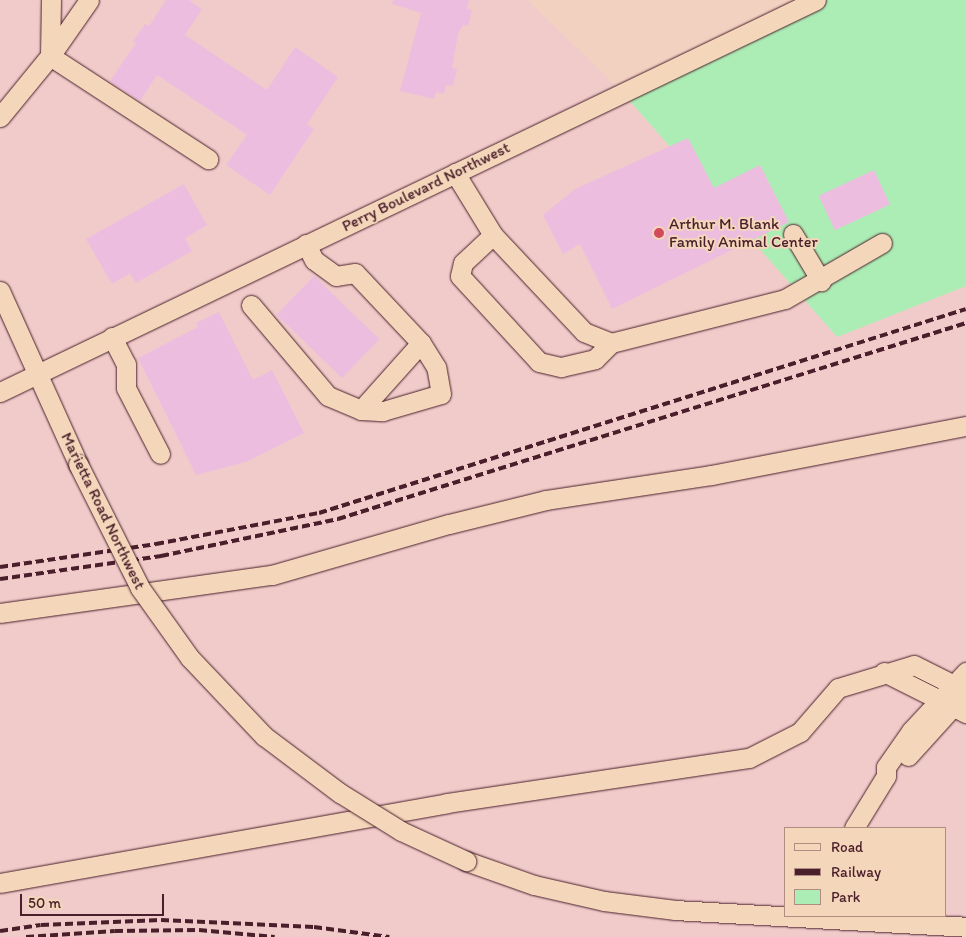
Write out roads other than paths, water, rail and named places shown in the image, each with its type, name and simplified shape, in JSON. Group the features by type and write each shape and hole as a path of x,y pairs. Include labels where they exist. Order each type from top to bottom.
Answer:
{"street":[{"path":"50,56 51,0"},
{"path":"0,117 50,56 90,0"},
{"name":"Perry Boulevard Northwest","path":"0,392 36,373 816,0"},
{"path":"50,56 208,159"},
{"path":"455,173 492,235 584,332 611,344"},
{"path":"792,234 821,281"},
{"path":"492,235 463,264 460,276 539,362 562,367 595,359 611,344 785,300 821,281 882,242"},
{"path":"252,305 328,396 362,410 382,411 441,394 436,367 420,343 355,273 336,276 314,260 306,244"},
{"name":"Marietta Road Northwest","path":"0,292 78,464 140,588 190,658 264,736 340,793 402,831 466,861 534,885 604,901 676,910 784,915"},
{"path":"112,337 126,364 126,388 160,454"},
{"path":"362,410 420,343"},
{"path":"0,613 272,575 448,524 546,500 711,475 966,426"},
{"path":"0,883 447,803 749,758 800,732 838,688 884,672 914,665 963,685 953,706 891,760 886,767 886,776 855,827"},
{"path":"884,672 953,706"},
{"name":"Marietta Road Northwest","path":"821,917 966,927"}],"railway":[{"path":"0,567 156,544 319,513 966,309"},
{"path":"0,579 161,556 338,519 966,323"},
{"path":"0,931 41,925 161,920 314,927 389,937"},
{"path":"26,937 115,931 199,930 275,937"}],"place":[{"name":"Arthur M. Blank Family Animal Center","path":"659,233"}]}
